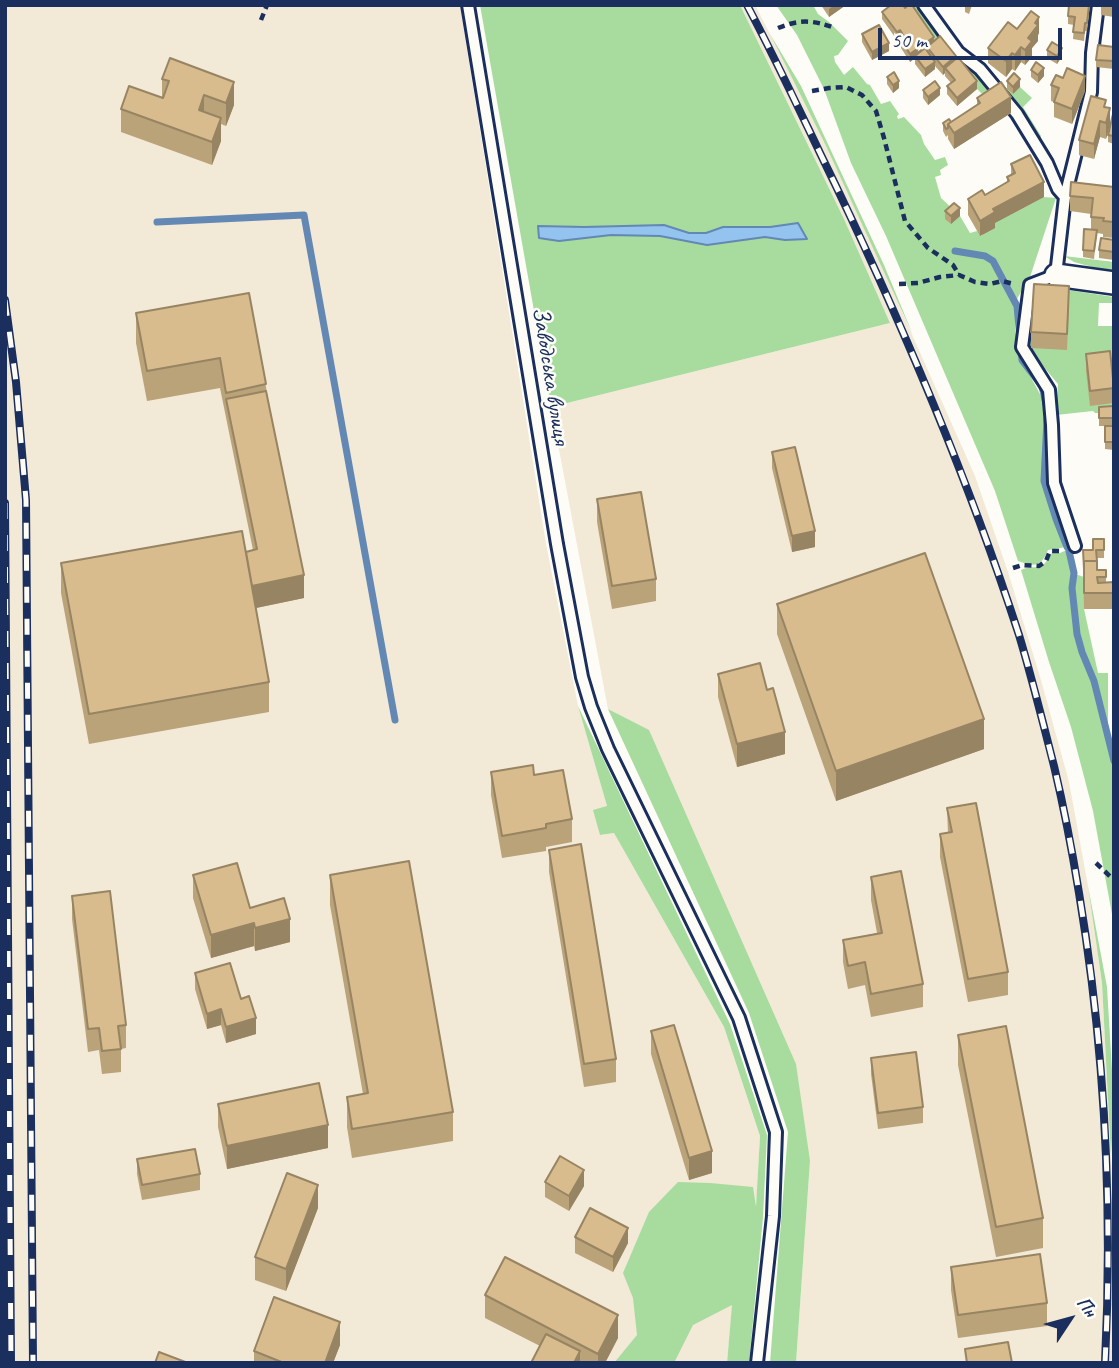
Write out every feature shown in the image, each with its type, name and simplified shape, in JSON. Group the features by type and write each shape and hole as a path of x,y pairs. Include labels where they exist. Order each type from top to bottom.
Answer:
{"street":[{"path":"1056,275 1114,283"}],"lane":[{"name":"Заводська вулиця","path":"468,5 559,558 582,677 608,750 739,1017 776,1132 773,1216 757,1363"},
{"path":"924,5 958,52 980,69 1017,114 1065,197"},
{"path":"1075,546 1054,483 1049,390 1022,347 1030,285 1056,275 1065,197 1091,92 1091,53 1098,5"}],"path":[{"path":"261,20 267,5"},
{"path":"778,28 793,22 807,21 822,23 835,29"},
{"path":"812,91 845,87 862,95 876,111 905,221 928,248 954,265 959,275"},
{"path":"899,284 959,275 975,282 990,284 1002,281 1030,285"},
{"path":"1013,568 1022,565 1039,566 1046,561 1050,551 1059,552 1075,546"},
{"path":"1096,863 1114,880"}],"shaded area":[{"path":"5,5 460,5 546,544 578,706 607,806 600,835 614,833 724,1027 760,1136 756,1213 739,1235 727,1363 5,1363"},
{"path":"740,5 755,5 826,146 975,476 1008,572 1069,782 1102,983 1114,1213 1112,1363 796,1363 810,1161 649,731 608,709 551,407 890,323 844,219"}],"green space":[{"path":"480,5 740,5 844,219 890,323 551,407"},
{"path":"776,5 813,5 818,14 848,41 838,55 834,56 835,62 844,75 853,67 870,85 881,104 890,101 899,114 898,119 904,117 921,135 935,160 945,157 948,165 940,170 941,175 935,177 941,198 960,216 970,233 977,231 981,236 993,224 1044,197 1056,198 1030,277 1015,302 1015,329 1020,357 1049,411 1046,480 1067,546 1048,550 1040,563 1018,561 995,491 886,236 851,163 824,89 797,35"},
{"path":"911,5 921,5 1001,97 987,92 982,94 936,47"},
{"path":"770,34 801,86 884,265 913,335 826,146"},
{"path":"993,77 1013,94 1020,87 1032,98 1023,107 1041,136 1040,144"},
{"path":"1064,256 1114,262 1114,273 1074,262"},
{"path":"1034,289 1114,297 1114,303 1099,303 1098,326 1112,326 1114,414 1093,411 1056,415 1058,384 1028,348"},
{"path":"1069,549 1075,574 1084,577 1084,609 1098,673 1108,673 1108,724 1114,752 1114,925 1093,811 1071,727 1021,570 1041,566 1052,553"},
{"path":"578,706 730,1024 767,1135 763,1217 749,1363 727,1363 732,1305 693,1325 674,1363 614,1363 637,1335 633,1298 623,1273 649,1212 678,1182 753,1187 756,1207 760,1136 724,1027 614,833 600,835 593,810 607,806"},
{"path":"608,709 649,730 796,1064 810,1161 796,1363 770,1363 788,1132 749,1013"},
{"path":"1088,886 1107,987 1114,1104 1111,1157 1102,983"}],"water":[{"path":"798,223 807,239 765,237 707,245 660,236 611,235 559,241 539,238 538,226 664,225 689,233 706,233 723,227 770,227"}],"building":[{"path":"891,5 903,5 905,8 912,5 934,37 910,54 901,40 905,38 900,30 897,32 882,12"},
{"path":"1069,5 1089,5 1084,33 1073,32 1075,17 1068,16"},
{"path":"1031,11 1039,17 1035,23 1038,25 1028,38 1032,41 1025,50 1021,47 1006,61 988,48 1008,22 1017,29"},
{"path":"879,25 889,43 872,52 862,34"},
{"path":"940,36 956,56 943,67 927,47"},
{"path":"1052,42 1062,48 1057,56 1047,50"},
{"path":"1098,45 1114,47 1114,61 1096,60"},
{"path":"925,48 935,62 925,69 915,56"},
{"path":"958,57 977,81 957,98 947,86 955,80 945,68"},
{"path":"170,58 234,82 226,103 204,95 199,110 221,118 212,142 121,109 129,86 163,98 169,81 162,79"},
{"path":"1036,62 1044,68 1038,75 1031,70"},
{"path":"1067,68 1085,76 1072,109 1054,102 1059,88 1051,85 1056,75 1063,78"},
{"path":"894,72 899,81 893,85 887,77"},
{"path":"1014,73 1020,79 1013,87 1007,81"},
{"path":"935,81 940,88 928,97 923,90"},
{"path":"1001,82 1011,97 954,133 948,124 980,103 977,98"},
{"path":"1091,96 1106,100 1104,107 1110,108 1106,123 1100,121 1094,144 1079,140"},
{"path":"1114,110 1114,136 1108,135"},
{"path":"949,119 951,122 946,129 943,123"},
{"path":"1030,155 1044,182 993,209 995,212 980,221 968,199 982,190 985,195 1009,181 1007,177 1015,173 1011,164"},
{"path":"1071,182 1114,187 1114,222 1091,217 1093,198 1070,196"},
{"path":"954,203 960,208 951,216 945,211"},
{"path":"1084,229 1097,230 1094,251 1083,250"},
{"path":"1101,238 1114,240 1114,252 1099,250"},
{"path":"1034,284 1069,286 1067,334 1031,332"},
{"path":"249,293 266,384 226,393 220,358 147,371 136,313"},
{"path":"1110,351 1114,388 1090,391 1086,354"},
{"path":"266,391 304,575 252,586 246,552 257,549 226,399"},
{"path":"1113,406 1113,418 1099,418 1099,407"},
{"path":"1105,426 1114,426 1114,442 1105,442"},
{"path":"795,447 815,531 792,536 772,452"},
{"path":"641,492 656,579 612,586 597,499"},
{"path":"242,531 269,682 89,714 61,563"},
{"path":"1093,539 1104,539 1104,550 1096,550 1097,561 1084,561 1084,569 1083,550 1093,550"},
{"path":"925,553 984,719 836,771 777,604"},
{"path":"1084,561 1097,561 1097,570 1106,570 1106,577 1097,577 1098,583 1114,582 1114,593 1084,593"},
{"path":"760,663 767,690 773,688 785,732 737,744 718,674"},
{"path":"533,765 534,775 563,770 572,819 546,824 546,828 502,836 491,772"},
{"path":"976,803 1008,972 968,979 940,834 952,832 947,808"},
{"path":"581,844 616,1059 584,1064 549,850"},
{"path":"409,861 453,1112 352,1129 347,1097 368,1093 330,875"},
{"path":"237,863 250,908 284,898 290,919 255,928 254,923 211,935 193,875"},
{"path":"901,871 923,984 871,994 865,962 848,966 843,940 882,933 871,877"},
{"path":"110,891 126,1025 118,1026 121,1049 102,1051 99,1028 88,1029 72,896"},
{"path":"230,963 241,999 249,996 256,1018 226,1027 221,1009 207,1014 195,973"},
{"path":"674,1025 712,1151 689,1158 651,1031"},
{"path":"1006,1026 1043,1218 996,1227 958,1035"},
{"path":"916,1052 923,1107 878,1113 871,1058"},
{"path":"319,1083 328,1125 227,1146 218,1104"},
{"path":"195,1149 200,1174 142,1185 137,1159"},
{"path":"560,1156 584,1170 569,1196 545,1182"},
{"path":"287,1173 318,1185 286,1269 255,1257"},
{"path":"590,1208 628,1228 613,1257 575,1237"},
{"path":"1040,1254 1047,1303 958,1315 951,1267"},
{"path":"505,1257 618,1315 598,1354 485,1295"},
{"path":"274,1297 340,1322 325,1363 284,1363 254,1351"},
{"path":"546,1334 580,1351 574,1363 531,1363"},
{"path":"1008,1342 1012,1363 967,1363 965,1349"},
{"path":"159,1352 188,1363 155,1363"}],"waterway":[{"path":"157,222 304,215 395,720"},
{"path":"955,251 985,256 993,261 1017,306 1022,360 1042,386 1046,404"},
{"path":"1047,419 1044,481 1067,547"},
{"path":"1069,551 1074,573 1072,588 1077,634 1094,681 1114,761"}],"railway":[{"path":"747,5 848,212 928,390 998,573 1037,700 1071,845 1095,1010 1107,1185 1105,1363"},
{"path":"5,300 16,382 26,500 33,1363"},
{"path":"5,503 11,1363"}]}
